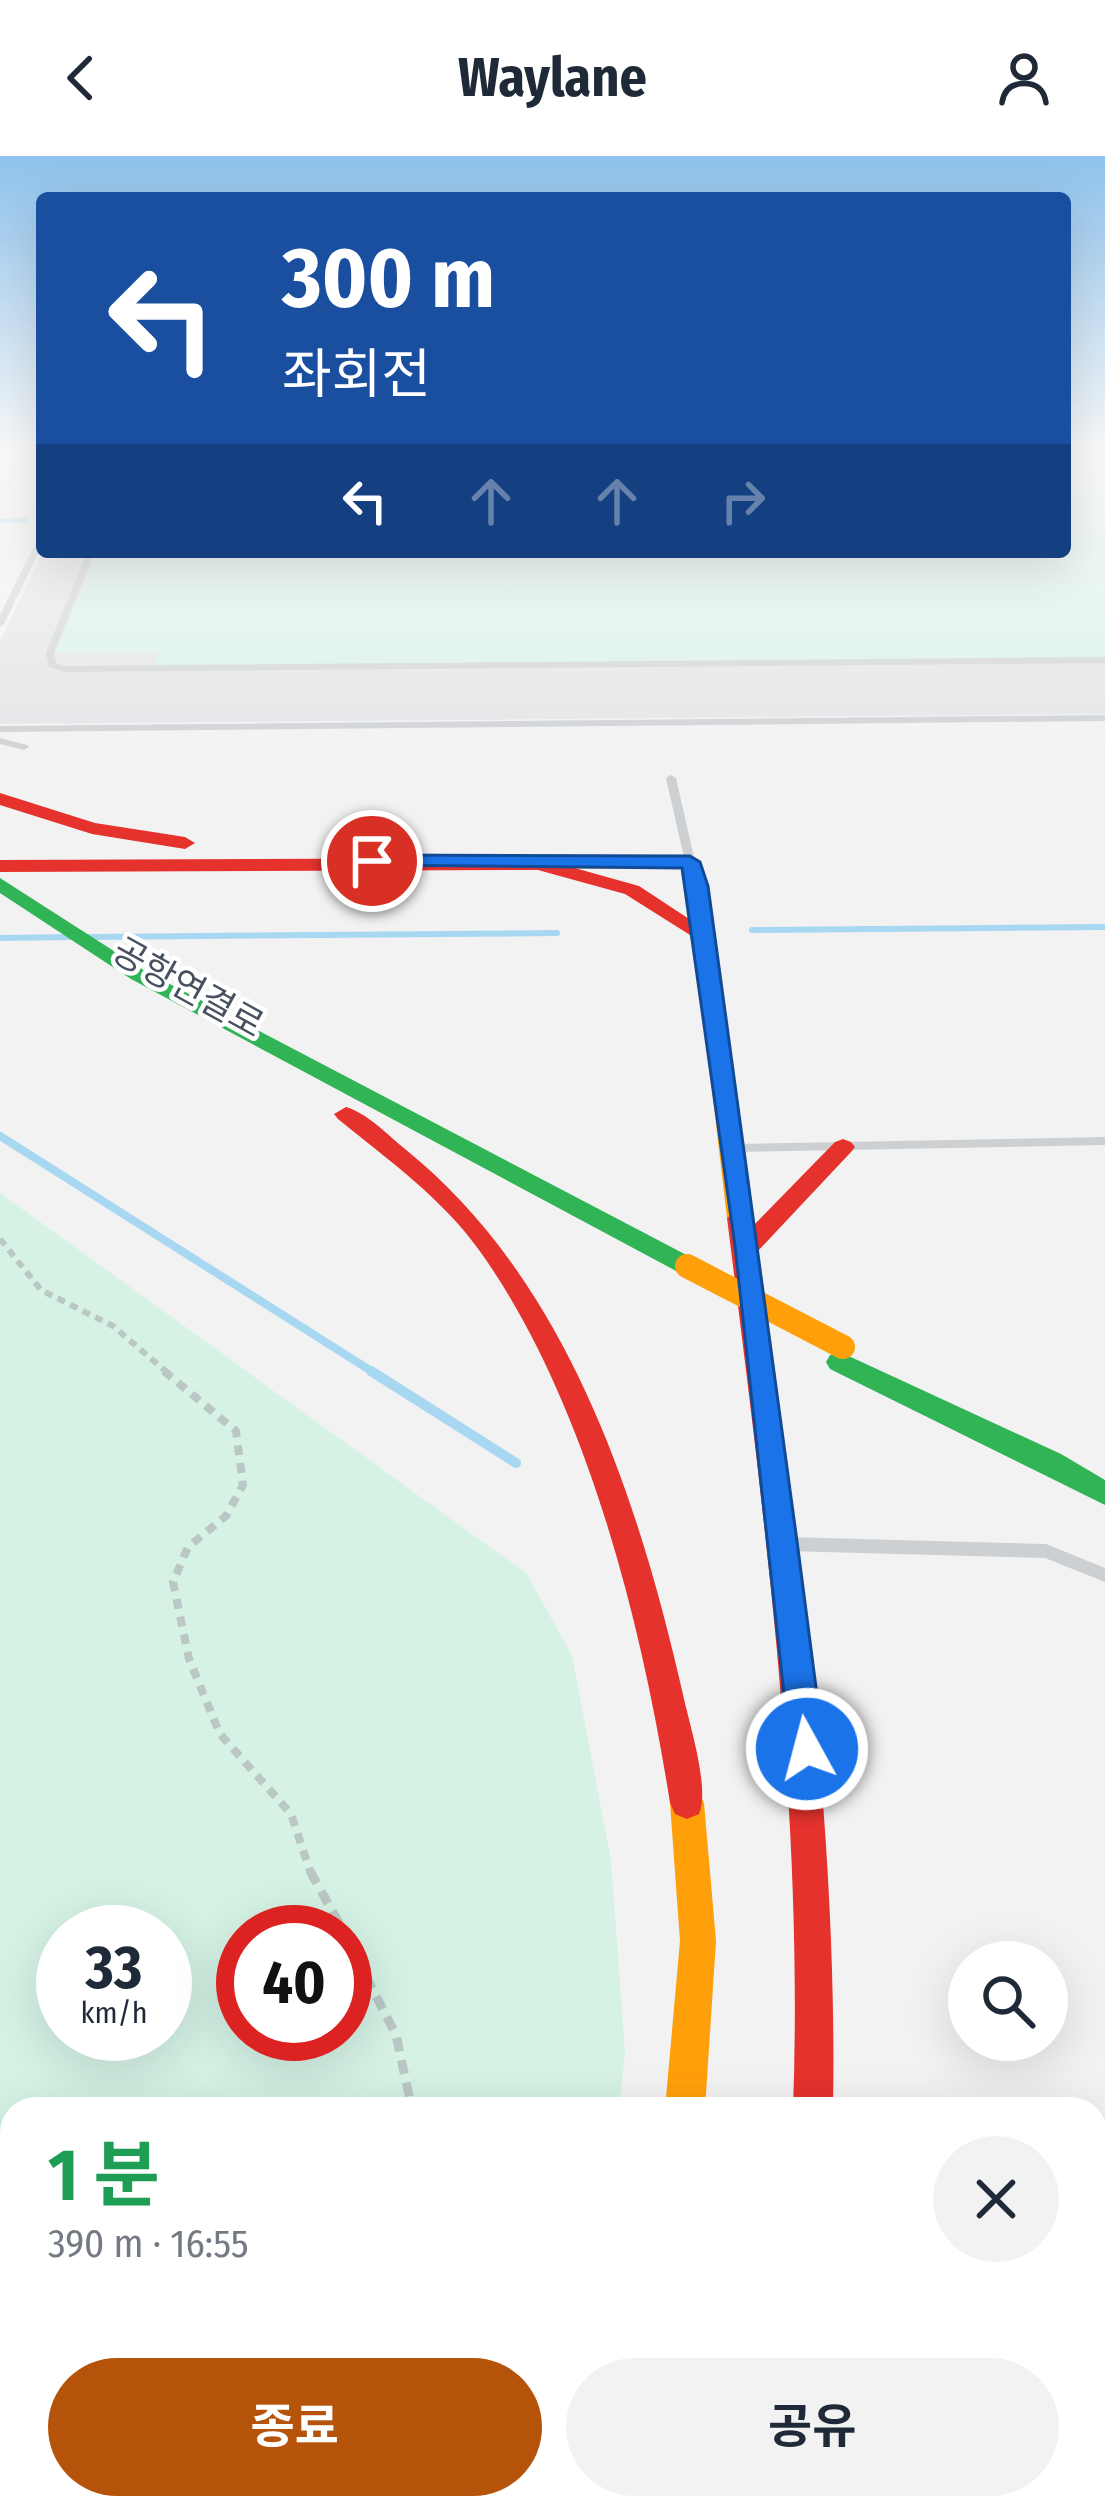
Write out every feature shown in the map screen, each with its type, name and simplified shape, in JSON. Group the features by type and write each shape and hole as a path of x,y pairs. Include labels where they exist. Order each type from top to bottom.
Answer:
{"street":[{"path":"0,799 39,814 159,840 372,861"},
{"path":"512,862 603,878 665,908 705,937"},
{"path":"0,866 690,862 705,937 730,1148 748,1246 820,1893 813,2097"},
{"name":"공항연결로","path":"0,884 138,975 688,1274"},
{"name":"공항연결로","path":"0,915 94,978 346,1114"},
{"path":"346,1114 439,1150 688,1274 1105,1494"},
{"path":"346,1114 436,1185 516,1287 550,1351 632,1555 690,1798 700,1928 686,2097"},
{"path":"748,1246 842,1148"},
{"path":"842,1355 1105,1468"}],"lane":[{"path":"0,624 31,561"},
{"path":"87,561 50,652 52,665 97,670 1105,660"},
{"path":"0,729 1105,718"},
{"path":"0,741 24,747"},
{"path":"670,778 690,862"},
{"path":"730,1148 1105,1141"},
{"path":"783,1544 1046,1551 1105,1575"}],"path":[{"path":"0,1239 41,1290 113,1325 143,1358 190,1388 236,1431 243,1485 226,1516 188,1547 172,1582 189,1659 220,1734 291,1814 309,1870 328,1905"},
{"path":"372,1988 396,2035 409,2097"}],"shaded area":[{"path":"39,561 1105,561 1105,714 0,724 0,641"}],"green space":[{"path":"94,561 1105,561 1105,658 153,667 159,652 55,653"},
{"path":"0,1193 527,1574 572,1656 611,1860 625,2053 620,2097 0,2097"}],"waterway":[{"path":"752,930 1105,927"},
{"path":"88,937 557,933"},
{"path":"0,938 72,937"},
{"path":"0,1136 376,1374"},
{"path":"371,1371 516,1463"}],"traffic: fast":[{"path":"0,884 138,975 687,1266"},
{"path":"840,1362 1051,1462 1105,1494"}],"traffic: slow":[{"path":"512,863 690,862 698,885 740,1218"},
{"path":"687,1266 843,1347"},
{"path":"686,2097 698,1941 687,1803"}],"traffic: jam":[{"path":"0,799 92,828 185,843"},
{"path":"0,866 539,864 632,890 705,936"},
{"path":"346,1114 473,1225 524,1299 557,1364 616,1512 640,1590 661,1666 687,1803"},
{"path":"748,1246 843,1147"},
{"path":"740,1218 784,1552 807,1774 814,1885 813,2097"}],"route":[{"path":"372,861 690,862 698,886 730,1148 748,1246 807,1749"}]}
